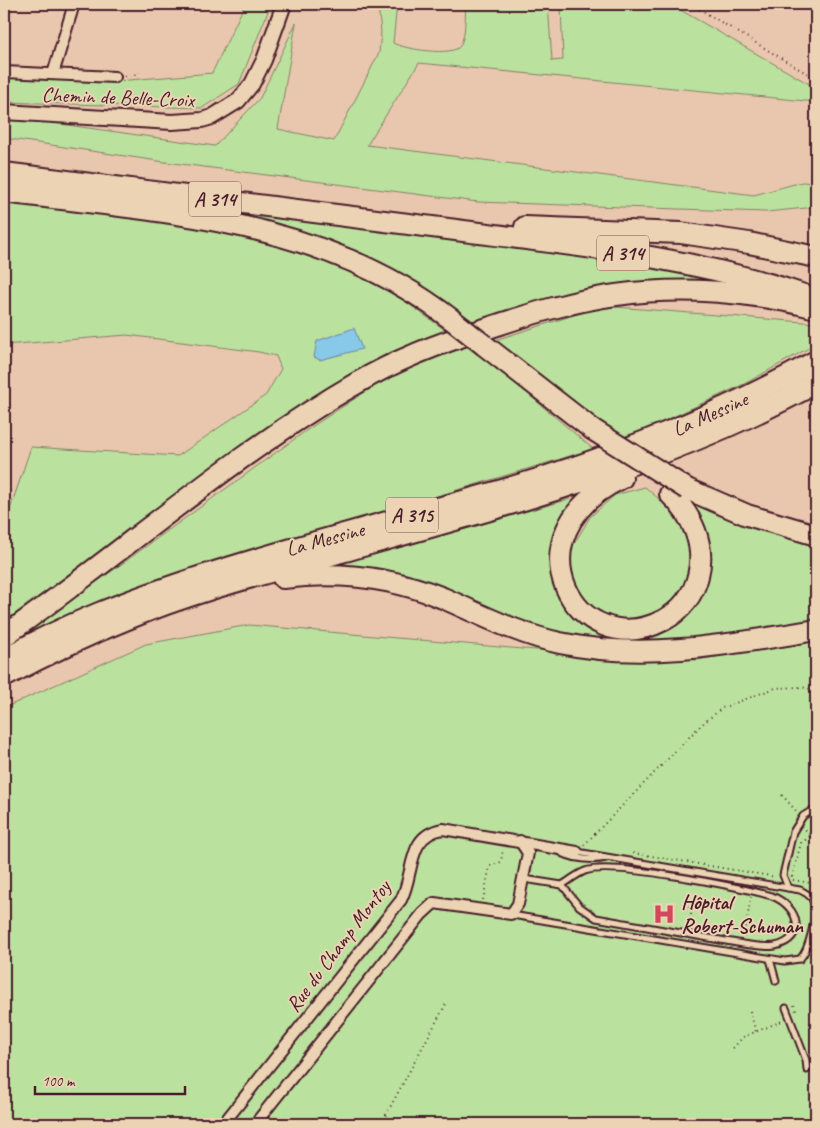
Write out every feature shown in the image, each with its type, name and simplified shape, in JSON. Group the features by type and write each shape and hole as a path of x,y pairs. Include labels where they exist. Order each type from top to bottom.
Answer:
{"highway":[{"name":"A 314","path":"4,172 426,226 660,259 748,279 816,299"},
{"name":"A 314","path":"4,192 186,216 288,237 365,266 417,295 484,345 588,430 678,492 816,535"},
{"path":"426,226 459,222 681,233 749,243 816,257"},
{"path":"4,636 283,430 359,381 429,348 541,311 617,295 699,292 744,296 816,308"},
{"name":"La Messine","path":"4,659 42,637 118,604 261,557 505,489 597,460 728,407 816,361"},
{"name":"La Messine","path":"4,677 50,652 132,617 242,580 531,498 603,475 741,422 816,383"},
{"path":"678,492 699,542 700,569 694,590 675,612 647,627 613,628 590,617 567,592 560,569 560,548 574,514 592,496 614,482 741,422"},
{"path":"242,580 347,575 393,582 443,598 530,636 591,648 639,650 689,648 748,642 816,630"}],"street":[{"path":"53,74 74,4"},
{"name":"Chemin de Belle-Croix","path":"4,112 172,122 202,120 212,117 238,100 252,84 264,60 284,4"},
{"path":"4,72 114,77"},
{"name":"Rue du Champ Montoy","path":"223,1124 401,900 406,888 416,845 421,838 433,830 443,829 577,852"},
{"path":"511,914 518,904 528,853 520,841"},
{"name":"Rue du Champ Montoy","path":"255,1124 422,914 434,903 511,914"}],"lane":[{"path":"788,888 783,875 793,832 803,816 816,808"},
{"path":"554,848 566,855 580,858 599,860 609,857"},
{"path":"511,914 792,961 800,959 808,947 814,903 806,893 788,888 577,852"},
{"path":"524,879 562,886 579,906 596,918 743,944 774,946 791,938 796,920 793,910 785,902 752,891 656,874 606,870 586,871 562,886"},
{"path":"770,958 776,981"},
{"path":"786,1008 806,1060 807,1070"}],"path":[{"path":"691,4 816,79"},
{"path":"114,77 132,76 139,72"},
{"path":"577,852 700,726 722,708 775,688 801,687 816,690"},
{"path":"482,909 490,866 501,862 504,839"},
{"path":"753,882 754,874"},
{"path":"743,944 752,891"},
{"path":"687,934 692,908 688,907"},
{"path":"381,1124 447,1002"},
{"path":"750,1011 756,1032"},
{"path":"733,1048 743,1037 790,1018"}],"green space":[{"path":"245,4 271,4 239,84 202,108 4,102 4,74 117,81 212,73"},
{"path":"378,4 397,4 393,43 428,51 448,51 456,49 462,42 466,4 548,4 552,61 563,60 561,4 670,4 816,88 816,102 419,63 367,145 754,195 802,182 816,183 816,207 766,212 478,202 165,162 4,138 4,116 215,146 260,98 296,23 278,129 334,141 379,53 381,32"},
{"path":"4,202 216,226 347,268 389,290 448,332 388,353 329,388 4,624 4,527 31,447 178,456 266,395 281,369 276,356 259,352 127,335 4,345"},
{"path":"209,210 626,262 687,273 744,288 650,281 475,322 456,311"},
{"path":"603,306 816,323 816,344 744,384 621,441 577,411 495,340"},
{"path":"470,345 593,449 110,597 11,644 307,430 388,377"},
{"path":"645,487 676,514 691,540 694,563 689,587 660,615 618,621 584,604 573,587 568,554 590,517 615,495"},
{"path":"682,497 748,526 816,547 816,624 688,642 584,641 328,568 570,499 575,507 554,560 605,632 697,598"},
{"path":"249,625 522,649 697,660 816,640 816,1124 4,1124 4,708 146,644"}],"water":[{"path":"354,328 362,349 320,360 314,357 317,341"}],"place":[{"name":"Hôpital Robert-Schuman","path":"664,914"}]}
